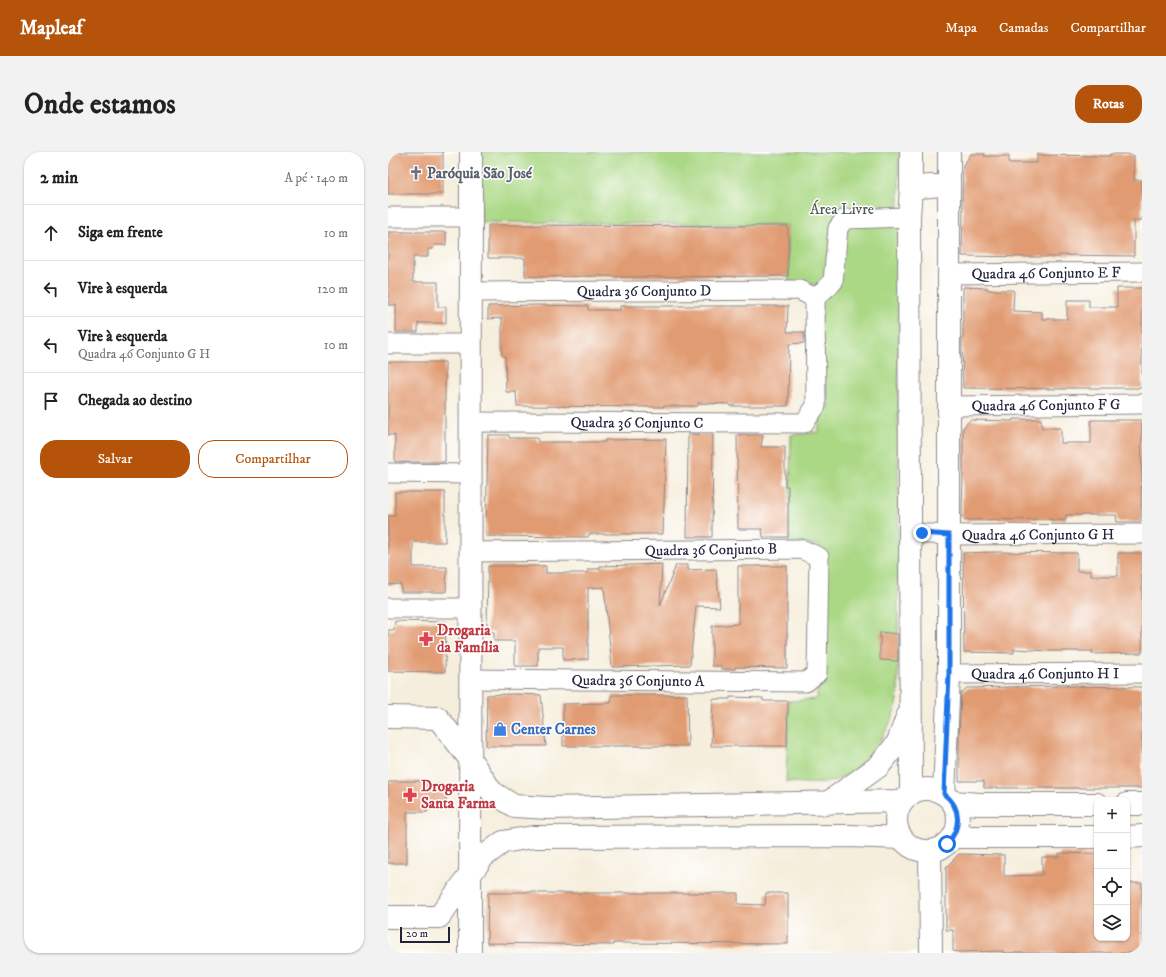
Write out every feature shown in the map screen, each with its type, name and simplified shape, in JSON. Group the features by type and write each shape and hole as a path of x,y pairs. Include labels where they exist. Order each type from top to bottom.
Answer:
{"street":[{"path":"470,949 471,152"},
{"path":"911,152 909,218 911,705 907,798 898,810 897,820 898,830 902,838 910,845 920,850 930,851 939,849 947,844 953,837 957,828 958,820 956,811 948,798 949,152"},
{"path":"911,188 949,184"},
{"path":"388,217 471,217"},
{"path":"815,298 833,282 838,228 845,219 909,218"},
{"name":"Quadra 46 Conjunto E F","path":"949,274 1142,272"},
{"name":"Quadra 36 Conjunto D","path":"471,292 799,290 815,298"},
{"name":"Quadra 36 Conjunto C","path":"471,422 804,422 816,406 815,298"},
{"path":"388,344 471,344"},
{"name":"Quadra 46 Conjunto F G","path":"949,406 1142,404"},
{"path":"388,474 471,474"},
{"name":"Quadra 46 Conjunto G H","path":"910,532 949,535 1142,534"},
{"name":"Quadra 36 Conjunto B","path":"471,552 801,549 819,557 817,672 806,682"},
{"path":"388,608 470,608"},
{"name":"Quadra 46 Conjunto H I","path":"949,674 1142,673"},
{"name":"Quadra 36 Conjunto A","path":"470,685 806,682"},
{"path":"388,717 438,718 449,713 470,685"},
{"path":"826,804 879,766 898,742 911,705"},
{"path":"438,718 470,759 492,792 514,806 548,808 826,804 907,798 927,789 936,790 948,798 980,804 1094,804"},
{"path":"1130,804 1142,804"},
{"path":"625,837 627,807"},
{"path":"439,917 483,857 503,842 533,837 849,836 902,838"},
{"path":"1130,836 1142,836"},
{"path":"953,837 1094,837"},
{"path":"930,851 931,953"},
{"path":"388,917 439,917 447,921 457,930 470,949"}],"green space":[{"name":"Área Livre","path":"480,152 899,152 898,695 892,718 879,742 865,760 848,774 839,779 824,783 786,782 789,701 817,699 820,545 789,544 791,435 819,432 819,285 789,282 788,225 481,222"}],"building":[{"name":"Paróquia São José","path":"388,152 443,152 443,194 388,194"},
{"path":"971,154 985,154 984,156 1009,156 1009,163 1037,163 1037,155 1110,156 1110,154 1134,154 1134,180 1142,180 1142,220 1134,220 1134,256 962,256 963,166"},
{"path":"488,225 788,226 788,276 525,276 525,258 488,258"},
{"path":"388,232 446,232 446,245 434,245 433,249 428,249 428,257 413,257 413,282 438,282 438,307 446,307 446,323 418,323 418,332 396,332 396,305 388,305"},
{"path":"963,287 987,288 988,290 1014,290 1013,311 1042,312 1042,319 1067,319 1067,300 1089,300 1089,307 1117,307 1117,288 1142,288 1142,388 963,388"},
{"path":"488,306 588,306 588,310 620,310 620,306 788,306 787,332 804,332 804,343 789,344 788,406 730,406 730,404 698,403 698,406 663,406 664,407 517,406 516,392 506,392 505,356 502,356 502,318 488,319"},
{"path":"388,362 445,362 445,462 395,462 395,435 388,435"},
{"path":"1013,419 1041,419 1042,428 1061,428 1061,443 1091,443 1091,420 1142,420 1141,522 1117,522 1116,515 1066,515 1066,520 965,520 962,517 963,428 970,420 1013,421"},
{"path":"688,434 713,435 712,537 687,537"},
{"path":"488,435 509,435 509,438 537,438 538,442 605,442 605,440 666,439 663,534 589,534 588,537 486,536"},
{"path":"737,435 763,435 761,447 785,447 785,486 788,486 788,537 763,537 762,529 738,529"},
{"path":"395,492 445,492 445,542 413,542 413,567 447,567 446,592 401,592 401,584 388,585 388,516 395,516"},
{"path":"963,553 1077,553 1077,571 1091,571 1091,576 1118,576 1118,553 1142,553 1142,653 1092,654 1093,651 1014,649 1014,653 964,652"},
{"path":"662,564 660,606 676,565 688,565 688,570 716,569 720,607 696,606 690,665 612,667 604,587 588,588 588,659 563,660 563,647 538,647 538,666 515,666 515,641 494,641 494,632 487,632 488,566 546,566 546,573 588,573 588,569 600,569 600,566"},
{"path":"738,566 787,566 787,668 735,667 735,669 721,669 721,666 712,666 712,626 738,624"},
{"path":"395,621 446,622 445,672 388,671 388,630 394,630"},
{"path":"880,632 898,634 898,661 880,660"},
{"path":"1059,686 1142,687 1142,788 984,788 984,781 959,781 961,693 967,688"},
{"path":"487,695 541,695 546,746 486,746"},
{"path":"612,695 687,695 688,746 563,746 563,704 611,703"},
{"path":"730,697 763,698 763,701 788,701 787,746 711,746 713,699 730,699"},
{"path":"427,781 427,785 445,785 446,804 426,804 427,812 407,812 407,863 388,863 388,782"},
{"path":"1059,853 1094,854 1094,941 1130,941 1130,883 1142,883 1142,953 1003,953 1003,951 953,951 953,930 946,930 946,867 959,854 1004,855 1004,876 1042,875 1042,857 1059,857"},
{"path":"488,893 738,893 738,904 765,905 766,893 788,893 788,944 613,943 613,945 487,943"}],"place":[{"name":"Paróquia São José","path":"416,173"},
{"name":"Drogaria da Família","path":"426,639"},
{"name":"Center Carnes","path":"500,729"},
{"name":"Drogaria Santa Farma","path":"410,795"}],"route":[{"path":"922,533 949,535 949,674 944,794 952,802 958,820 957,828 953,837 947,844"}]}
